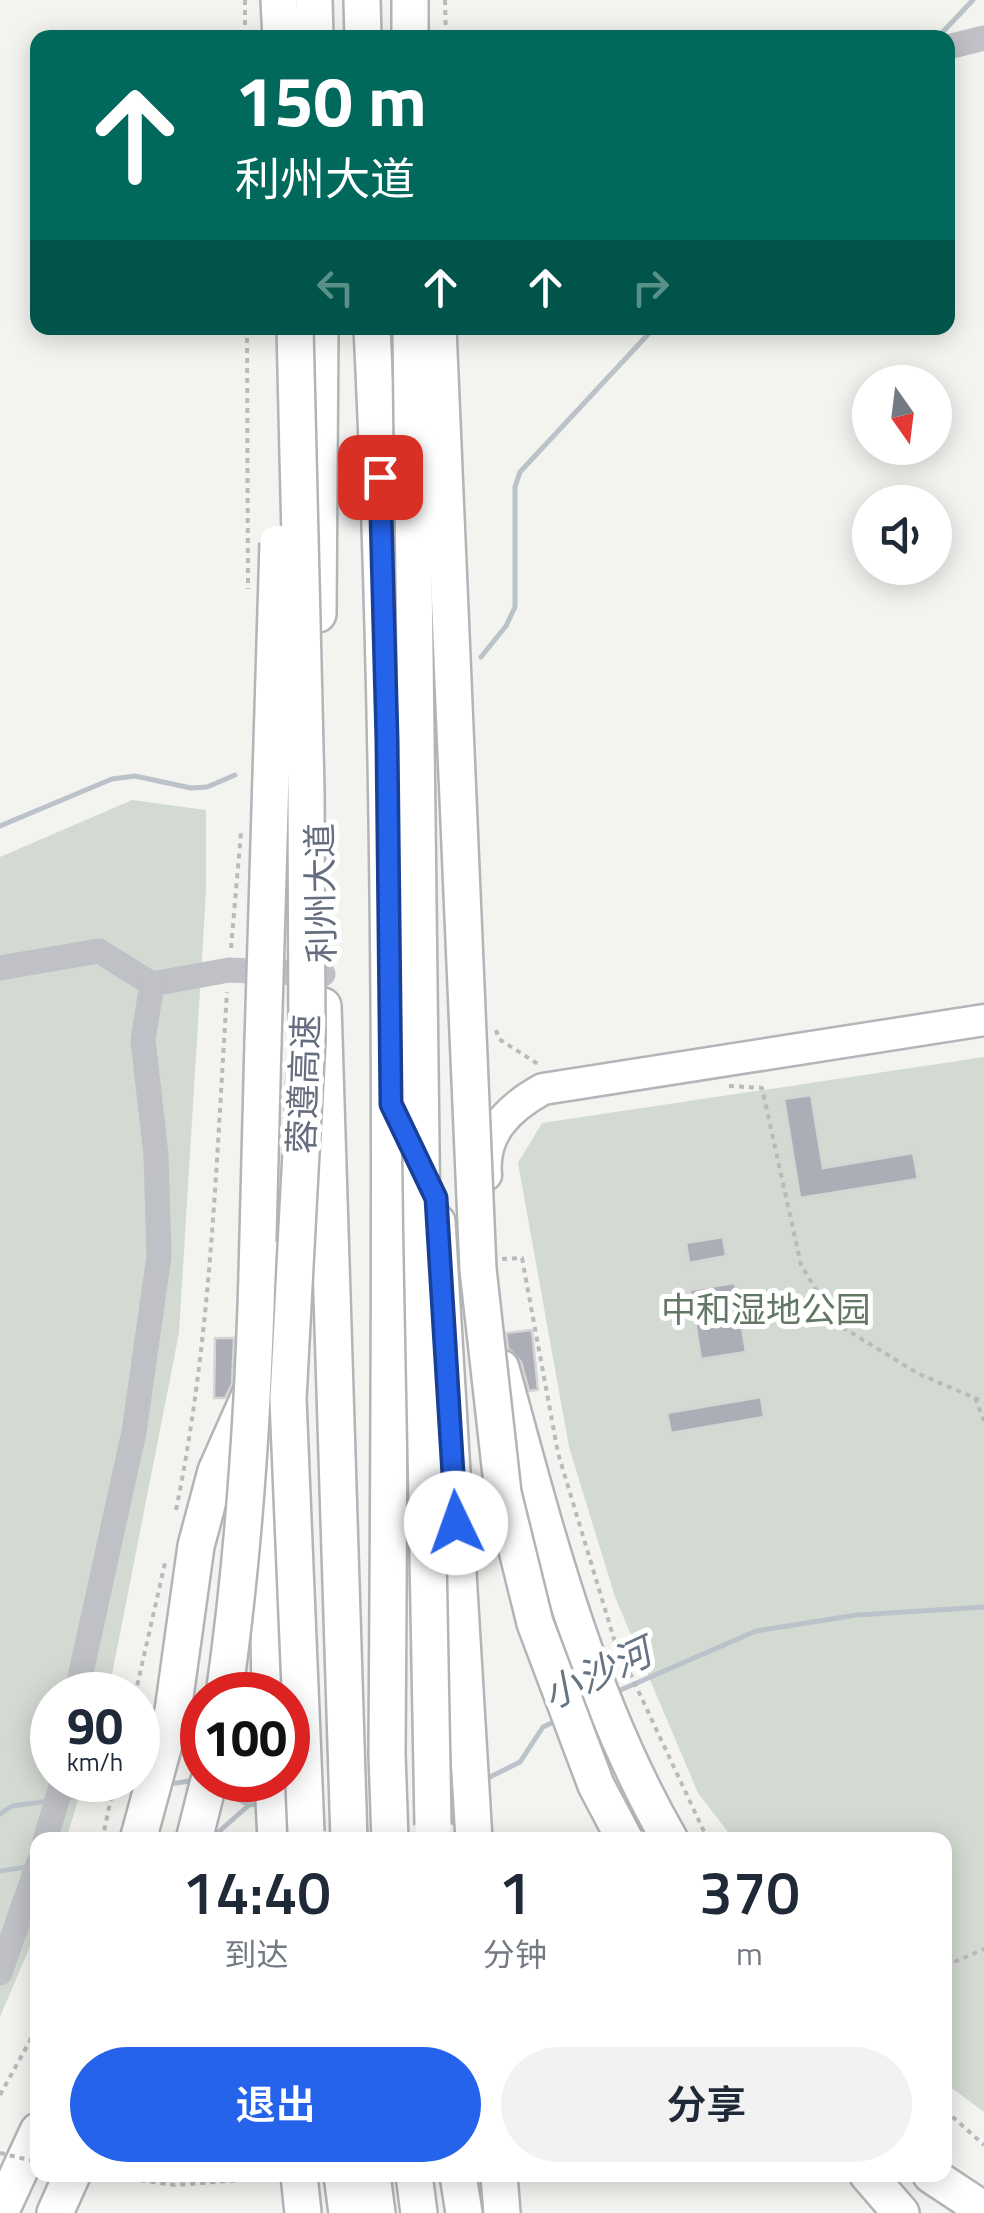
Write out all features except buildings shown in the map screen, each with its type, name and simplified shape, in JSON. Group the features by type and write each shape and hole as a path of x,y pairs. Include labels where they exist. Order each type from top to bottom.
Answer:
{"highway":[{"path":"279,0 281,30"},
{"path":"314,0 314,30"},
{"path":"362,0 363,30"},
{"path":"410,0 410,30"},
{"path":"227,1672 241,1577 253,1409 280,440 292,335"},
{"name":"蓉遵高速","path":"291,1832 288,1399 308,1039 306,790 293,335"},
{"name":"利州大道","path":"320,335 318,706 323,1030 349,1832"},
{"name":"利州大道","path":"372,335 384,590 391,1104 387,1754 390,1832"},
{"path":"411,335 433,1832"},
{"path":"438,335 478,1269 503,1493 535,1623 596,1784 621,1832"},
{"path":"270,1672 265,1362 323,1030"},
{"path":"391,1104 436,1198 494,1260"},
{"path":"436,1198 473,1832"},
{"path":"140,1832 163,1758 182,1661 196,1546 216,1471 265,1362"},
{"path":"501,1368 539,1508 600,1649 613,1724 666,1832"},
{"path":"196,1832 204,1802"},
{"path":"281,1802 290,1832"},
{"path":"0,2213 30,2149"},
{"path":"952,2166 984,2189"},
{"path":"55,2213 69,2182"},
{"path":"300,2182 303,2213"},
{"path":"343,2182 347,2213"},
{"path":"373,2182 377,2213"},
{"path":"415,2182 419,2213"},
{"path":"459,2182 464,2213"},
{"path":"500,2182 502,2213"},
{"path":"874,2182 901,2213"},
{"path":"942,2182 984,2210"}],"main road":[{"path":"501,1368 484,1159 488,1140 520,1102 542,1089 984,1020"}],"street":[{"path":"955,45 984,38"},
{"path":"0,968 99,950 152,984 229,970 323,974"},
{"path":"81,1672 134,1432 159,1256 156,1155 142,1040 152,984"},
{"path":"47,1832 57,1802"},
{"path":"0,1973 30,1888"}],"path":[{"path":"245,0 246,30"},
{"path":"445,0 446,30"},
{"path":"247,335 248,604"},
{"path":"174,1523 188,1451 208,1286 242,818"},
{"path":"494,1022 499,1039 545,1068"},
{"path":"724,1086 762,1088 801,1265 837,1324 918,1374 984,1402"},
{"path":"494,1260 522,1258 600,1649 644,1706 704,1832"},
{"path":"975,1398 984,1421"},
{"path":"140,1672 166,1558"},
{"path":"104,1832 110,1802"},
{"path":"952,1963 984,1950"},
{"path":"0,2095 30,2041"},
{"path":"952,2116 984,2145"},
{"path":"0,2154 30,2160"},
{"path":"152,2182 214,2182"}],"green space":[{"path":"132,800 206,810 206,892 179,1333 113,1672 30,1672 30,1802 77,1802 68,1832 30,1832 30,1946 0,2017 0,857"},
{"name":"中和湿地公园","path":"984,1057 984,2112 952,2088 952,1832 728,1832 698,1793 615,1597 569,1447 518,1163 542,1123"}],"waterway":[{"path":"945,30 973,0"},
{"path":"481,657 506,626 515,607 515,487 520,472 647,335"},
{"path":"0,826 112,779 135,776 191,788 207,787 235,775"},
{"name":"小沙河","path":"616,1692 756,1631 857,1615 984,1607"},
{"name":"小沙河","path":"482,1781 520,1762 543,1727 556,1721"},
{"name":"小沙河","path":"169,1784 180,1782"},
{"name":"小沙河","path":"0,1814 12,1806 42,1802"},
{"name":"小沙河","path":"243,1802 259,1804"},
{"name":"小沙河","path":"219,1832 249,1805"},
{"name":"小沙河","path":"0,1871 27,1867"}],"route":[{"path":"380,477 391,1104 436,1198 456,1523"}]}
